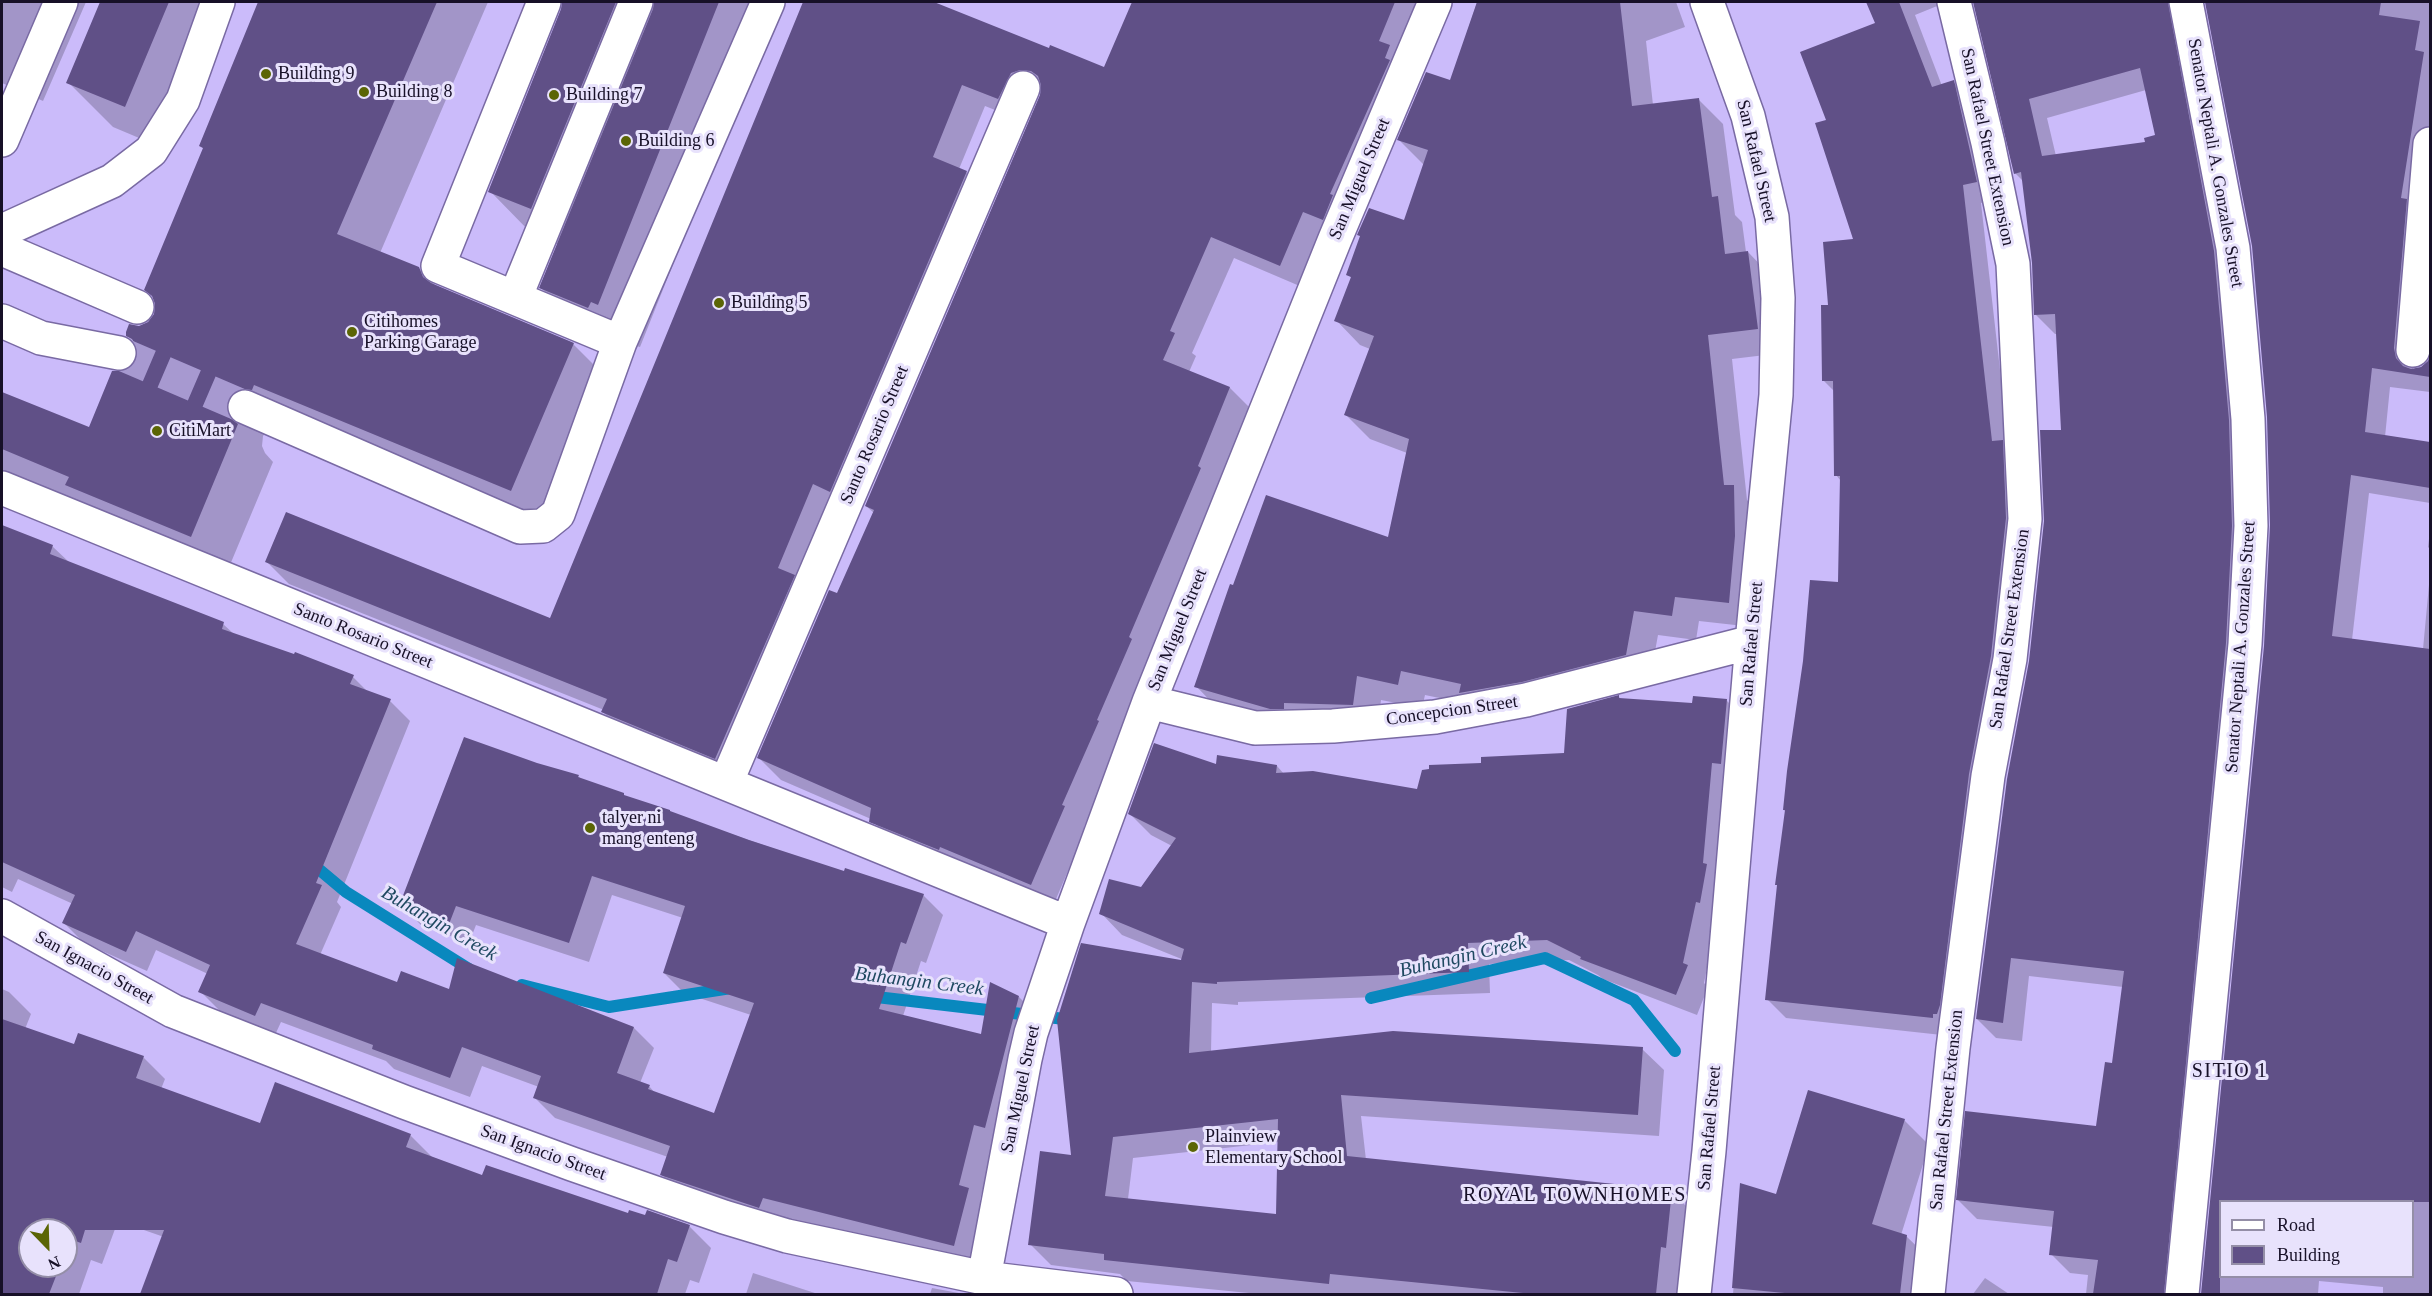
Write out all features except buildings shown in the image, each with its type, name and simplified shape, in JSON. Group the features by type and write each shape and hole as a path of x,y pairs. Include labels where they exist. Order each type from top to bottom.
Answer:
{"street":[{"path":"2,140 61,2"},
{"path":"2,231 112,181 151,151 183,100 218,2"},
{"path":"544,2 438,266 620,342"},
{"path":"515,298 636,2"},
{"path":"245,407 520,527 543,526 558,513 620,342 768,2"},
{"name":"San Miguel Street","path":"984,1278 1031,1033 1068,923 1149,702 1335,239 1435,2"},
{"name":"San Rafael Street","path":"1694,1294 1776,395 1778,298 1772,217 1748,116 1707,2"},
{"name":"San Rafael Street Extension","path":"1928,1294 1953,1048 1988,776 2010,659 2025,519 2013,264 1988,143 1954,2"},
{"name":"Senator Neptali A. Gonzales Street","path":"2182,1294 2245,644 2251,526 2248,419 2233,248 2186,2"},
{"name":"Santo Rosario Street","path":"726,783 1023,88"},
{"path":"2413,350 2430,144"},
{"path":"2,249 137,307"},
{"path":"2,321 41,338 119,353"},
{"name":"Santo Rosario Street","path":"2,488 1068,923"},
{"name":"Concepcion Street","path":"1149,702 1255,728 1333,726 1435,717 1526,700 1752,642"},
{"name":"San Ignacio Street","path":"2,916 173,1011 318,1069 572,1164 724,1217 787,1236 984,1278 1116,1294"}],"waterway":[{"name":"Buhangin Creek","path":"309,861 346,892 469,969"},
{"name":"Buhangin Creek","path":"1371,998 1545,958 1634,1000 1675,1051"},
{"name":"Buhangin Creek","path":"522,985 609,1007 731,988"},
{"name":"Buhangin Creek","path":"868,996 1073,1020"}],"tunnel":[{"path":"119,353 245,407"}],"place":[{"name":"Building 9","path":"266,74"},
{"name":"Building 8","path":"364,92"},
{"name":"Building 7","path":"554,95"},
{"name":"Building 6","path":"626,141"},
{"name":"Building 5","path":"719,303"},
{"name":"Citihomes Parking Garage","path":"352,332"},
{"name":"CitiMart","path":"157,431"},
{"name":"talyer ni mang enteng","path":"590,828"},
{"name":"Plainview Elementary School","path":"1193,1147"}],"district":[{"name":"SITIO 1","path":"2230,1072"},
{"name":"ROYAL TOWNHOMES","path":"1575,1196"}]}
